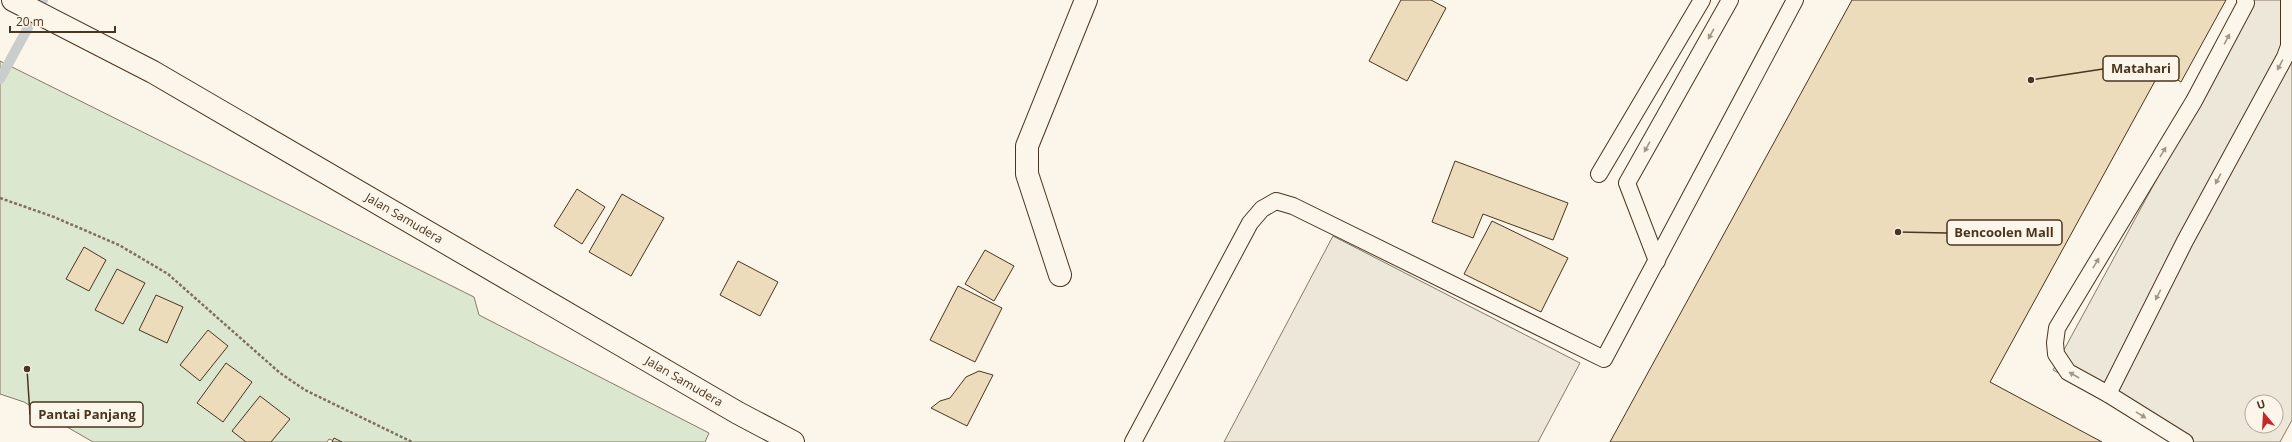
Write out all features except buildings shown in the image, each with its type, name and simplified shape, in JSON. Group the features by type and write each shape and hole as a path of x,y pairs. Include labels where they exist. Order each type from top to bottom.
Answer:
{"main road":[{"name":"Jalan Samudera","path":"12,0 153,72 738,413 793,442"},
{"path":"1060,275 1028,174 1027,146 1086,0"}],"lane":[{"path":"1599,174 1702,0"},
{"path":"1657,262 1626,183 1730,0"},
{"path":"1133,442 1250,223 1262,209 1276,201 1300,210 1604,359 1657,262 1795,0"},
{"path":"2108,394 2185,241 2285,57 2289,46 2289,0"},
{"path":"2185,442 2108,394 2068,372 2056,354 2055,343 2057,328 2194,101 2245,2"}],"path":[{"path":"0,198 54,217 119,245 168,274 280,373 305,390 412,442"}],"green space":[{"path":"0,61 474,297 479,315 709,433 705,442 337,442 329,439 327,442 93,442 24,402 0,394"}],"shaded area":[{"path":"2254,0 2292,0 2292,420 2280,442 2189,442 2053,370"},
{"path":"1333,236 1580,363 1538,442 1224,442"}],"waterway":[{"path":"0,79 43,0"}],"place":[{"name":"Matahari","path":"2031,80"},
{"name":"Bencoolen Mall","path":"1898,232"},
{"name":"Pantai Panjang","path":"27,369"}]}
